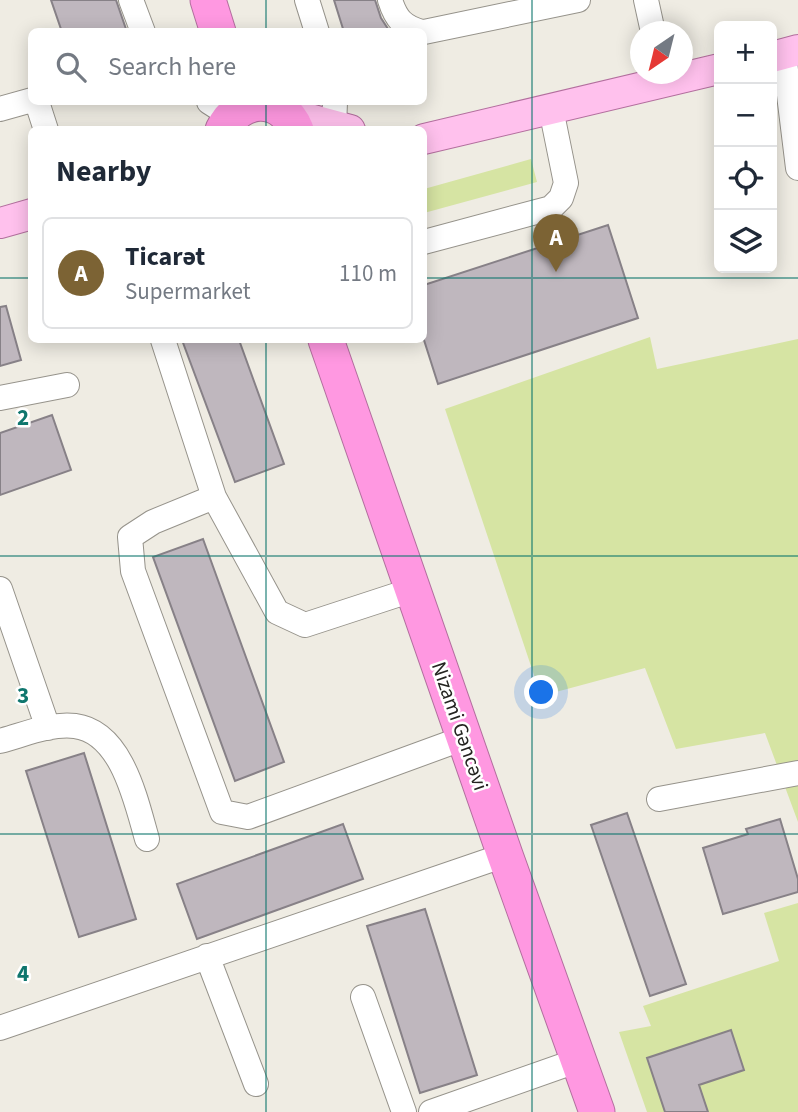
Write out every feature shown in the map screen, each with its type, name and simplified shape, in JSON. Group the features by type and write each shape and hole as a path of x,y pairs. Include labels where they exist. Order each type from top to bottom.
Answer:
{"highway":[{"path":"208,0 217,28"},
{"path":"236,110 283,111 294,126"},
{"name":"Nizami Gəncəvi","path":"327,343 597,1112"}],"main road":[{"path":"693,73 714,70"},
{"path":"432,135 551,109 639,84"},
{"path":"236,110 340,119"},
{"path":"0,223 28,215"}],"lane":[{"path":"131,0 141,28"},
{"path":"307,0 316,28"},
{"path":"390,0 394,15 407,28"},
{"path":"427,31 578,0"},
{"path":"646,0 651,21"},
{"path":"785,54 798,168"},
{"path":"0,109 28,101"},
{"path":"38,105 45,126"},
{"path":"427,241 551,208 561,198 566,183 551,109"},
{"path":"164,343 214,497 277,612 305,625 412,590"},
{"path":"0,398 67,385"},
{"path":"214,497 153,522 130,537 132,571 222,812 248,817 464,738"},
{"path":"0,589 48,728"},
{"path":"0,741 48,728 75,726 99,735 127,773 147,839"},
{"path":"659,799 798,773"},
{"path":"0,1028 505,855"},
{"path":"207,956 256,1084"},
{"path":"363,996 404,1112"},
{"path":"431,1112 579,1060"}],"green space":[{"path":"531,159 537,182 427,212 427,188"},
{"path":"650,337 657,369 798,339 798,822 765,733 676,749 645,668 541,696 445,409"},
{"path":"798,903 798,1112 647,1112 619,1032 651,1026 643,1006 779,961 764,913"}],"building":[{"path":"51,0 116,0 126,28 61,28"},
{"path":"334,0 375,0 387,28 343,28"},
{"path":"608,225 638,318 438,384 425,343 427,284"},
{"path":"6,306 21,360 0,366 0,307"},
{"path":"183,343 240,343 284,464 235,482"},
{"path":"52,415 71,470 0,495 0,433"},
{"path":"203,539 284,762 235,781 153,557"},
{"path":"84,753 136,919 79,937 26,771"},
{"path":"627,813 686,984 650,996 591,825"},
{"path":"780,819 798,879 798,892 723,914 703,848 748,834 746,829"},
{"path":"343,824 363,879 197,939 177,884"},
{"path":"425,909 477,1075 420,1093 367,926"},
{"path":"731,1030 744,1070 699,1085 708,1112 665,1112 647,1058"}],"place":[{"name":"Ticarət","path":"556,272"}]}
